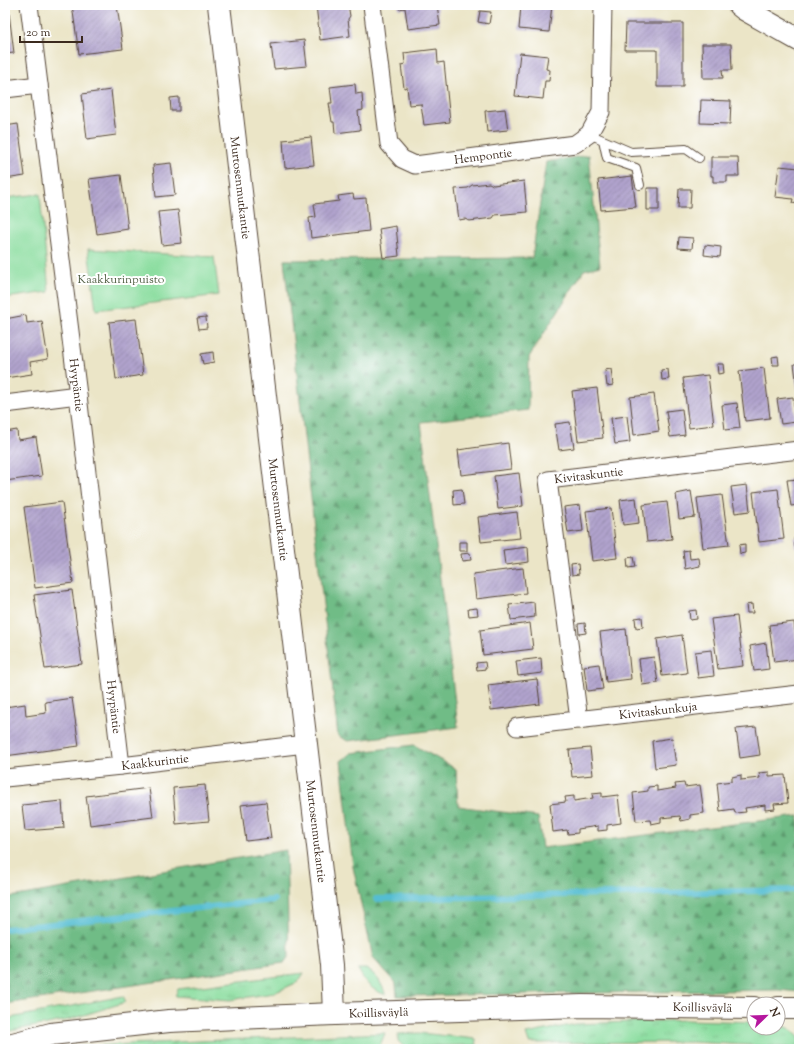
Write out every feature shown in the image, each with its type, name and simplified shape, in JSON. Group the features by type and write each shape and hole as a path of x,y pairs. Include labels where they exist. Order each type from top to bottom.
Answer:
{"street":[{"name":"Hyypäntie","path":"29,5 78,395 121,766"},
{"name":"Murtosenmutkantie","path":"219,5 332,965 334,1014"},
{"name":"Hempontie","path":"372,5 389,144 402,159 415,165 575,144 596,137 601,112 602,5"},
{"path":"739,5 797,37"},
{"path":"5,89 39,85"},
{"path":"5,404 78,395"},
{"name":"Kivitaskuntie","path":"579,720 548,480 799,450"},
{"name":"Kivitaskunkuja","path":"517,728 799,694"},
{"name":"Kaakkurintie","path":"5,778 305,744"},
{"name":"Koillisväylä","path":"5,1046 51,1034 169,1021 582,1006 746,1008"},
{"path":"786,1008 799,1008"}],"lane":[{"path":"596,137 631,152 686,149 699,158"},
{"path":"596,137 607,158 636,168 640,185"}],"green space":[{"path":"589,155 600,266 584,270 529,357 528,410 421,422 458,727 348,741 338,736 284,260 532,258 546,162"},
{"path":"40,194 49,292 5,298 5,198"},
{"name":"Kaakkurinpuisto","path":"88,249 214,257 219,295 96,310"},
{"path":"414,745 456,769 458,806 538,817 542,848 799,816 799,992 778,990 397,996 396,984 373,958 353,867 341,761 351,753"},
{"path":"286,850 289,956 284,963 5,1004 5,898"},
{"path":"358,969 366,969 373,974 380,982 386,995 376,991 369,985"},
{"path":"304,973 298,982 274,993 230,1000 175,996 178,989"},
{"path":"123,996 126,1002 68,1020 5,1032 5,1019"},
{"path":"685,1020 746,1022 746,1036 786,1036 786,1027 789,1028 799,1037 799,1048 693,1042 529,1043 526,1034 576,1024"},
{"path":"385,1033 379,1048 67,1049 84,1046"},
{"path":"420,1033 476,1039 477,1045 404,1047 398,1041 398,1034"}],"building":[{"path":"5,5 8,5 14,53 5,54"},
{"path":"72,5 117,5 123,49 79,54"},
{"path":"316,5 351,5 349,10 350,16 348,19 350,36 320,40"},
{"path":"398,5 437,5 440,25 408,29 405,8 399,9"},
{"path":"521,5 552,5 549,32 519,29"},
{"path":"480,11 491,12 489,24 478,22"},
{"path":"626,23 683,23 683,87 657,87 657,50 625,50"},
{"path":"304,40 307,66 274,69 271,44"},
{"path":"702,44 731,44 732,70 722,70 723,78 703,78"},
{"path":"437,49 438,63 444,62 450,122 424,125 421,104 409,105 407,87 404,88 401,65 405,64 404,53"},
{"path":"520,53 548,56 546,69 550,70 549,81 545,81 543,99 515,96"},
{"path":"355,84 356,94 362,93 363,110 358,111 360,130 335,133 329,103 332,103 330,87"},
{"path":"111,90 116,135 87,139 82,94"},
{"path":"179,97 179,111 171,111 170,98"},
{"path":"701,100 731,101 730,124 700,123"},
{"path":"505,109 508,130 487,132 485,111"},
{"path":"18,124 25,176 5,179 5,126"},
{"path":"311,137 314,165 285,168 283,140"},
{"path":"711,157 738,157 739,176 727,176 727,182 713,182 713,176 711,176"},
{"path":"171,163 175,195 156,197 153,165"},
{"path":"779,166 799,168 799,204 792,203 793,199 775,197"},
{"path":"121,175 128,229 97,234 89,179"},
{"path":"632,176 636,207 601,210 598,180"},
{"path":"524,181 527,212 495,215 493,218 469,221 465,219 459,220 455,189 468,188 472,185 489,183 493,185"},
{"path":"647,188 659,188 659,210 647,210"},
{"path":"679,189 691,189 690,208 678,208"},
{"path":"353,194 354,199 366,198 369,231 311,238 309,218 316,217 314,204 339,201 338,196"},
{"path":"178,210 182,243 162,245 158,212"},
{"path":"396,226 399,256 383,258 379,229"},
{"path":"679,237 693,238 692,249 678,248"},
{"path":"705,245 721,247 720,257 704,255"},
{"path":"26,315 27,323 42,321 48,359 30,362 32,374 5,378 5,319"},
{"path":"206,317 207,328 199,329 197,318"},
{"path":"136,319 143,375 116,379 109,322"},
{"path":"213,352 214,362 203,364 201,354"},
{"path":"778,356 779,365 773,365 772,357"},
{"path":"717,364 723,364 724,373 718,374"},
{"path":"794,364 799,364 799,394 798,394"},
{"path":"764,368 770,418 745,421 739,371"},
{"path":"611,369 613,385 607,386 605,370"},
{"path":"668,369 669,379 662,380 661,370"},
{"path":"708,375 714,425 689,428 683,378"},
{"path":"597,388 603,438 578,441 572,391"},
{"path":"654,394 659,431 634,435 630,397"},
{"path":"793,397 796,422 781,424 777,399"},
{"path":"737,403 740,428 725,430 722,405"},
{"path":"682,409 685,435 670,437 666,411"},
{"path":"627,416 630,442 615,444 611,418"},
{"path":"570,422 574,448 559,450 555,424"},
{"path":"17,430 18,440 36,437 42,476 5,481 5,432"},
{"path":"508,443 511,469 461,475 458,450"},
{"path":"519,473 523,506 498,509 494,476"},
{"path":"799,479 799,505 791,506 787,480"},
{"path":"747,485 750,511 735,513 731,487"},
{"path":"462,489 464,504 454,505 453,490"},
{"path":"778,489 784,539 759,542 753,492"},
{"path":"691,491 695,517 679,519 676,494"},
{"path":"722,495 729,545 703,548 697,498"},
{"path":"636,498 639,523 623,525 620,500"},
{"path":"62,502 73,583 35,588 24,507"},
{"path":"667,502 672,539 647,542 643,505"},
{"path":"580,505 583,531 568,533 564,507"},
{"path":"611,508 617,558 592,561 586,511"},
{"path":"517,512 520,538 481,542 478,517"},
{"path":"799,537 799,547 795,547 794,538"},
{"path":"459,542 467,542 467,551 459,551"},
{"path":"745,544 745,553 740,554 739,545"},
{"path":"528,547 529,562 505,565 503,550"},
{"path":"689,550 690,559 699,558 700,566 685,569 683,551"},
{"path":"470,553 471,560 462,561 461,554"},
{"path":"633,557 635,567 628,568 627,558"},
{"path":"578,564 579,574 572,575 571,565"},
{"path":"523,568 526,593 476,599 473,574"},
{"path":"72,590 82,664 45,669 34,595"},
{"path":"534,602 535,617 511,620 509,605"},
{"path":"752,604 753,613 747,613 746,605"},
{"path":"477,608 478,615 469,616 468,609"},
{"path":"696,610 697,619 690,620 689,611"},
{"path":"737,616 743,666 718,669 711,619"},
{"path":"642,617 643,627 636,628 635,618"},
{"path":"794,622 799,659 774,662 769,625"},
{"path":"530,623 533,649 483,655 480,630"},
{"path":"585,623 586,633 579,634 578,624"},
{"path":"626,629 631,679 606,682 600,632"},
{"path":"682,635 687,673 662,676 657,639"},
{"path":"766,643 769,669 754,671 750,646"},
{"path":"711,650 714,676 698,678 695,652"},
{"path":"654,657 658,683 642,685 639,659"},
{"path":"541,658 542,673 518,676 516,661"},
{"path":"485,662 486,669 477,670 476,663"},
{"path":"599,664 603,689 587,691 584,666"},
{"path":"537,679 540,704 491,710 488,685"},
{"path":"72,698 79,746 5,756 5,707 25,704 26,716 46,713 45,702"},
{"path":"756,727 760,755 740,758 736,729"},
{"path":"672,738 676,765 655,768 652,741"},
{"path":"590,748 593,775 572,777 569,750"},
{"path":"769,772 769,776 785,775 788,803 774,804 775,809 765,810 765,805 745,808 746,812 735,813 734,809 720,811 717,783 732,781 732,777 741,775 741,780 760,778 759,773"},
{"path":"684,783 685,787 700,785 704,813 690,815 690,819 681,821 680,816 661,818 661,822 651,824 650,820 636,821 633,793 648,791 648,787 657,786 657,791 676,788 675,784"},
{"path":"205,785 209,821 176,824 173,788"},
{"path":"149,788 153,817 90,825 86,796"},
{"path":"602,793 602,797 618,795 621,823 607,825 607,830 598,831 598,826 578,829 578,833 568,834 567,830 553,832 550,804 566,802 565,797 574,796 574,801 593,798 592,794"},
{"path":"62,801 64,828 25,831 22,805"},
{"path":"266,802 271,838 246,841 241,805"}],"waterway":[{"path":"376,899 799,890"},
{"path":"5,929 274,900"}]}
